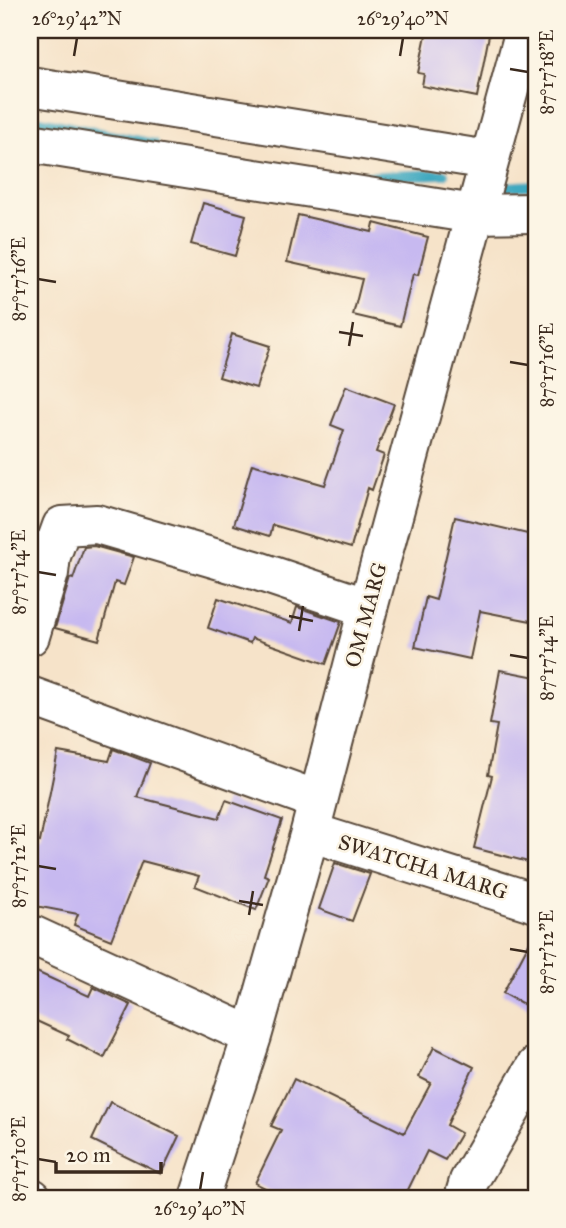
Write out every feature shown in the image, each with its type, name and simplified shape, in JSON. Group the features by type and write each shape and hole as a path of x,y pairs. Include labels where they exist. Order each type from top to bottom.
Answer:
{"street":[{"name":"OM MARG","path":"199,1198 252,1036 525,30"},
{"path":"30,86 488,160"},
{"path":"30,143 474,214 536,213"},
{"path":"30,636 49,573 40,553 62,526 97,524 255,570 368,608"},
{"name":"SWATCHA MARG","path":"30,696 313,816 536,903"},
{"path":"30,934 252,1036"},
{"path":"464,1198 468,1181 536,1066"}],"building":[{"path":"427,30 490,30 477,97 422,86 424,74 418,73"},
{"path":"203,203 246,215 235,256 191,244"},
{"path":"298,215 372,232 374,223 428,237 418,275 413,274 400,326 353,315 362,279 287,262"},
{"path":"232,334 270,346 256,388 219,377"},
{"path":"346,386 394,404 376,452 384,455 372,490 368,488 351,548 273,525 270,536 234,525 252,464 325,485 344,430 331,425"},
{"path":"455,517 536,536 536,622 480,611 470,659 415,647 426,597 436,600"},
{"path":"94,546 134,557 124,585 115,582 99,640 55,628 70,578 73,579 84,547"},
{"path":"218,598 292,623 297,607 341,622 326,664 252,638 250,643 208,628"},
{"path":"500,670 536,677 536,864 474,848 492,776 488,775 497,725 490,724"},
{"path":"113,749 150,763 137,797 219,818 226,800 282,820 264,875 269,877 256,910 195,886 199,876 142,861 111,940 74,925 78,914 30,905 30,840 40,842 58,752 109,761"},
{"path":"335,863 370,874 352,921 319,909"},
{"path":"536,930 536,1011 503,993"},
{"path":"30,969 89,996 93,987 131,1005 104,1058 67,1039 69,1036 30,1018"},
{"path":"434,1047 474,1067 447,1125 461,1133 445,1160 427,1151 404,1198 285,1198 255,1183 281,1130 271,1126 294,1079 404,1133 431,1083 419,1077"},
{"path":"110,1102 179,1136 161,1174 92,1140"}],"waterway":[{"path":"30,119 154,144"},
{"path":"349,177 444,174"},
{"path":"498,187 536,185"}]}
